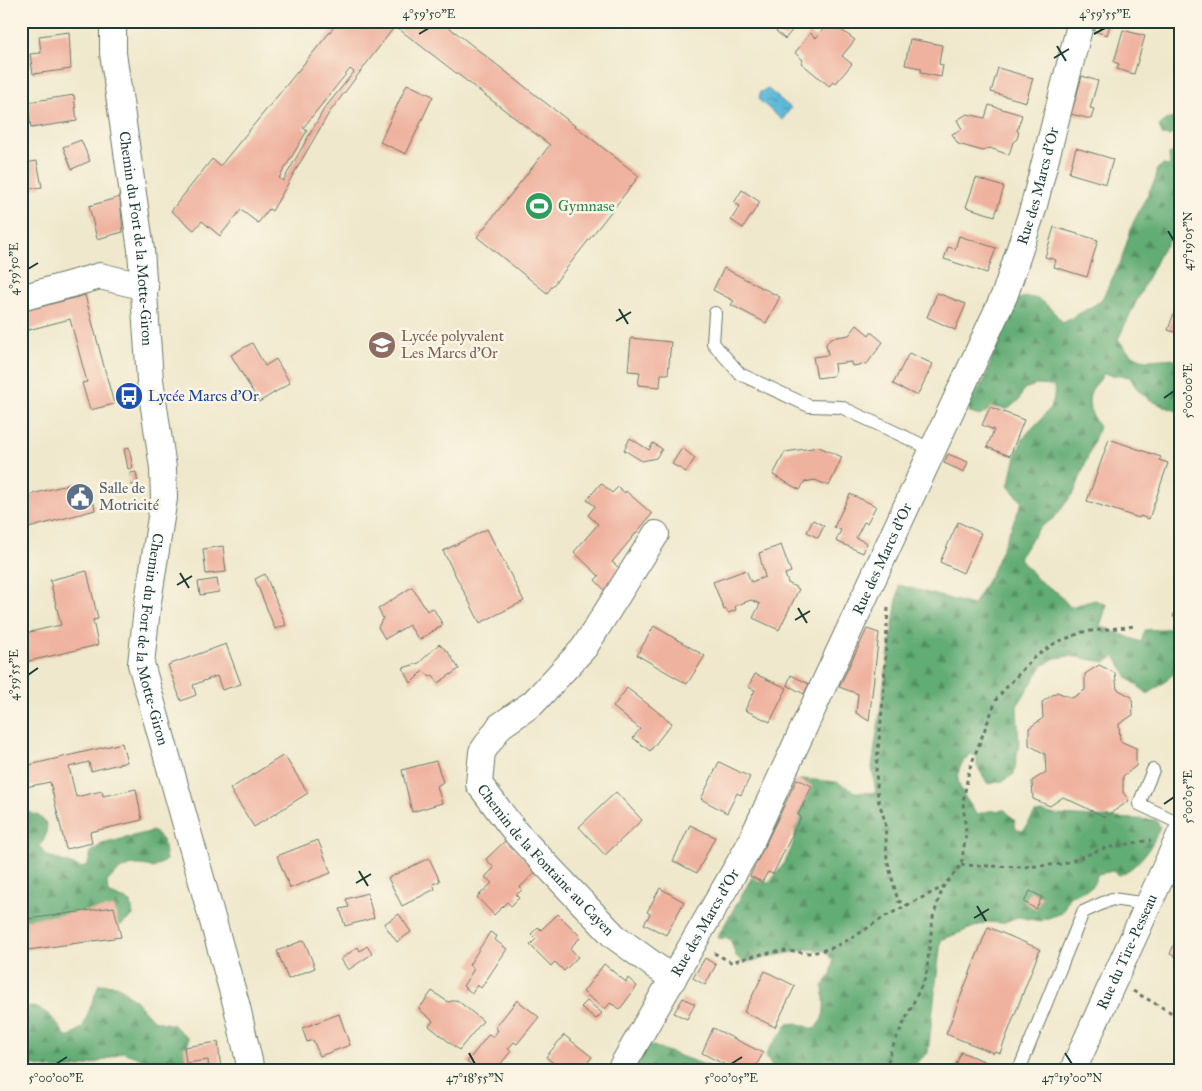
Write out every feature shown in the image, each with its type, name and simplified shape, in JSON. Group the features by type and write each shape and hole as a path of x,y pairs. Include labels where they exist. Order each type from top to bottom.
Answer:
{"street":[{"name":"Chemin du Fort de la Motte-Giron","path":"113,21 114,53 145,287 150,380 163,468 164,498 147,608 141,664 237,1007 251,1070"},
{"name":"Rue des Marcs d'Or","path":"620,1070 748,848 1005,294 1033,209 1081,21"},
{"path":"21,298 100,276 145,287"},
{"name":"Chemin de la Fontaine au Cayen","path":"656,534 584,648 533,703 500,726 482,752 479,784 516,834 614,936 673,980"},
{"name":"Rue du Tire-Pesseau","path":"1073,1070 1179,834"}],"lane":[{"path":"715,313 713,342 740,374 809,406 841,407 933,450"},
{"path":"1153,770 1139,804 1179,834"},
{"path":"1019,1070 1083,912 1112,899 1148,904"}],"path":[{"path":"886,616 883,700 876,770 877,789 886,821 887,859 895,894 898,901 908,905"},
{"path":"886,1070 891,1050 926,976 933,917 943,887 961,865 966,834 963,802 969,770 997,698 1032,659 1055,643 1083,632 1135,626"},
{"path":"961,865 1024,867 1063,864 1105,848 1179,834"},
{"path":"694,942 731,962 757,954 781,951 812,953 832,948 852,938 886,916 943,887"},
{"path":"1113,980 1181,1018"}],"green space":[{"path":"1175,118 1181,120 1181,129 1169,136 1162,135 1159,126 1165,120"},
{"path":"1181,149 1181,236 1173,236 1160,253 1118,339 1136,357 1152,360 1174,360 1181,364 1181,412 1158,404 1145,396 1130,377 1103,374 1091,391 1089,400 1092,414 1099,427 1075,491 1054,518 1039,528 1019,558 1038,580 1058,593 1070,607 1095,600 1107,605 1100,626 1141,642 1145,630 1181,628 1181,667 1148,694 1128,678 1115,656 1106,662 1070,656 1055,658 1042,666 1017,706 1019,742 1014,774 1003,781 988,784 977,766 977,757 971,754 959,769 958,777 966,799 977,814 1005,810 1014,819 1016,829 1023,831 1035,813 1043,812 1055,815 1156,820 1160,827 1157,834 1144,856 1133,867 1119,875 1113,871 1098,874 1092,887 1069,897 1062,913 1040,921 1018,917 1002,923 987,922 941,940 928,1053 908,1070 773,1070 766,1055 787,1024 797,1023 814,1029 821,1020 824,1009 823,986 831,975 833,961 825,951 808,949 743,963 736,956 730,939 717,938 752,877 768,883 780,869 789,853 793,844 796,826 792,796 795,781 804,779 837,782 855,792 876,793 872,767 899,585 973,605 992,572 1022,502 1008,486 1018,452 1027,434 1049,410 1054,395 1054,386 1036,385 1024,389 1019,400 1008,409 993,407 980,416 970,413 967,402 985,380 996,346 1002,336 1008,315 1007,305 1024,297 1039,300 1051,309 1063,323 1101,301 1121,261 1133,223 1156,178 1157,169 1163,165 1170,166 1169,155"},
{"path":"21,809 39,816 47,824 46,835 40,846 45,855 82,868 88,864 91,852 102,844 153,831 163,840 166,860 154,868 140,865 128,866 117,872 107,882 108,893 131,902 133,916 121,925 21,925"},
{"path":"99,984 117,985 135,1000 153,1020 173,1025 188,1038 187,1055 179,1069 164,1068 123,1052 98,1062 73,1068 47,1068 21,1061 21,1013 29,1006 42,1010 51,1017 67,1038 83,1027"},
{"path":"645,1043 718,1070 640,1070 634,1065"}],"water":[{"path":"768,89 791,108 782,120 759,100 760,92"}],"building":[{"path":"339,21 441,21 639,176 547,293 477,237 550,145 395,26 329,113 272,211 269,209 258,223 241,210 220,236 202,221 194,230 171,211 212,159 220,166","holes":["350,69 354,72 324,109 283,181 279,178 307,131 303,128"]},
{"path":"784,21 800,21 785,39 776,31"},
{"path":"829,21 855,40 842,56 852,64 836,83 834,81 829,86 801,63 803,60 795,53 810,33 816,38"},
{"path":"1097,21 1111,21 1107,35 1094,31"},
{"path":"1123,30 1145,36 1134,74 1117,69 1119,64 1114,62"},
{"path":"69,32 71,69 33,74 30,54 41,53 39,36"},
{"path":"910,39 942,45 939,64 943,65 941,77 921,73 921,68 905,65"},
{"path":"998,68 1033,78 1026,102 991,92"},
{"path":"1082,76 1098,81 1090,108 1094,109 1091,119 1071,114"},
{"path":"407,84 433,96 406,154 380,142"},
{"path":"74,95 77,121 31,128 28,102"},
{"path":"989,105 1022,115 1017,131 1019,132 1017,139 1013,142 1009,155 990,148 983,151 958,144 952,134 962,129 957,120 967,114 985,118"},
{"path":"81,140 90,161 72,169 63,147"},
{"path":"1076,148 1113,159 1106,184 1069,173"},
{"path":"25,161 25,163 37,161 42,187 21,190 21,162"},
{"path":"976,178 1004,187 995,216 966,207"},
{"path":"742,190 760,202 743,228 731,220 740,206 734,203"},
{"path":"120,197 123,232 97,239 89,206"},
{"path":"1054,227 1098,240 1087,277 1054,267 1056,260 1045,257"},
{"path":"959,236 996,248 987,273 944,259 948,247 955,249"},
{"path":"724,268 780,297 766,323 731,305 734,301 713,290"},
{"path":"937,293 966,304 955,330 927,317"},
{"path":"1181,293 1181,334 1168,330"},
{"path":"85,295 114,404 90,410 82,383 87,382 70,319 21,332 21,312"},
{"path":"857,325 869,335 871,332 883,342 867,364 852,366 851,362 834,364 835,372 833,376 817,378 813,357 828,355 826,344 831,338 849,335"},
{"path":"631,338 671,342 668,374 661,374 660,387 638,385 640,372 628,371"},
{"path":"252,343 265,366 276,359 290,383 259,402 231,355"},
{"path":"909,353 933,364 917,396 893,384"},
{"path":"990,407 1024,420 1010,456 987,447 994,430 982,425"},
{"path":"630,438 649,450 653,443 662,449 656,458 642,461 624,450"},
{"path":"1109,439 1161,457 1159,460 1168,463 1149,519 1140,516 1139,518 1087,501"},
{"path":"129,447 133,468 128,469 124,449"},
{"path":"819,447 842,457 829,486 815,480 804,482 800,490 773,475 785,452"},
{"path":"682,448 695,458 686,472 672,464"},
{"path":"948,454 968,462 964,472 944,463"},
{"path":"136,472 138,484 131,485 130,473"},
{"path":"82,481 88,505 94,503 95,510 21,530 21,497"},
{"path":"601,483 612,493 618,487 625,493 626,491 652,514 612,562 624,572 611,597 595,580 599,576 574,552 598,524 588,515 595,506 587,500"},
{"path":"850,494 876,506 867,523 864,522 856,538 867,543 863,553 836,541 841,530 834,527"},
{"path":"813,520 824,526 818,538 807,532"},
{"path":"958,522 981,533 963,573 940,562"},
{"path":"487,529 524,601 480,623 443,551"},
{"path":"781,545 791,572 785,574 788,583 799,589 779,630 753,618 760,604 751,600 735,606 736,610 728,613 726,609 724,610 713,582 746,570 751,582 765,577 759,553"},
{"path":"223,546 226,572 206,574 203,549"},
{"path":"87,571 98,619 93,620 98,645 21,663 21,634 61,625 50,580"},
{"path":"265,574 286,625 275,629 255,579"},
{"path":"217,579 219,592 200,595 198,582"},
{"path":"412,587 427,611 433,608 443,625 419,640 409,625 385,639 378,627 383,618 378,609"},
{"path":"1181,595 1181,620 1173,617"},
{"path":"654,626 705,656 687,684 637,655"},
{"path":"867,629 879,633 869,721 856,713 858,694 839,687"},
{"path":"226,644 241,684 222,690 217,676 193,685 196,695 181,701 168,665"},
{"path":"439,644 448,652 459,669 438,683 433,675 430,677 423,671 411,683 403,668 419,663"},
{"path":"1099,665 1115,673 1117,689 1132,697 1133,715 1119,724 1120,741 1136,748 1136,766 1123,776 1123,792 1129,801 1105,817 1063,797 1050,806 1033,799 1032,781 1046,772 1045,754 1029,745 1029,728 1043,718 1042,702 1057,692 1072,698 1085,690 1085,674"},
{"path":"755,674 787,688 770,722 745,710 755,690 748,687"},
{"path":"791,675 809,684 804,694 787,685"},
{"path":"627,688 672,723 650,751 633,738 640,729 613,707"},
{"path":"122,743 127,762 91,771 89,762 69,767 76,797 102,791 103,796 136,789 142,820 90,832 92,843 66,849 50,782 21,788 21,767"},
{"path":"284,755 308,793 254,827 230,789"},
{"path":"436,761 443,782 437,786 442,803 412,812 402,770"},
{"path":"719,762 750,777 741,795 737,793 727,813 701,799"},
{"path":"797,779 812,786 798,815 801,817 773,874 768,872 762,882 750,876"},
{"path":"616,792 642,820 605,855 579,827"},
{"path":"690,825 715,837 697,873 673,861"},
{"path":"318,840 331,873 290,888 277,856"},
{"path":"506,840 536,872 520,887 522,890 516,895 519,898 511,906 507,902 494,915 477,897 492,883 485,877 494,868 486,859"},
{"path":"429,858 440,881 433,884 435,889 402,906 388,878"},
{"path":"660,888 684,902 666,935 644,924 650,914 647,912"},
{"path":"1030,891 1042,897 1036,909 1024,902"},
{"path":"367,893 374,918 345,926 340,909 349,907 346,899"},
{"path":"114,907 121,937 21,951 21,920"},
{"path":"399,914 411,932 397,942 384,924"},
{"path":"558,914 581,937 570,948 578,957 564,971 555,962 551,966 530,945 536,939 531,934 538,927 541,930"},
{"path":"988,927 1040,949 1000,1053 995,1051 994,1053 946,1034"},
{"path":"1181,927 1181,959 1170,954"},
{"path":"490,932 497,936 495,940 507,949 481,988 477,985 472,993 463,986 474,969 469,965"},
{"path":"304,940 315,968 288,979 277,951"},
{"path":"367,946 372,954 348,970 341,959 358,947 360,951"},
{"path":"705,958 716,965 705,985 693,978"},
{"path":"604,964 626,982 628,978 637,986 620,1009 610,1003 605,1009 583,992"},
{"path":"765,971 795,986 775,1027 744,1012"},
{"path":"432,991 448,1002 457,1000 483,1021 459,1050 429,1026 433,1021 419,1009"},
{"path":"683,998 695,1004 687,1019 674,1013"},
{"path":"517,1000 539,1017 517,1044 514,1042 508,1049 511,1051 496,1070 476,1070 467,1062 489,1034 493,1037 498,1030 495,1028"},
{"path":"587,1001 602,1013 596,1019 581,1007"},
{"path":"339,1014 350,1045 320,1056 313,1040 307,1042 302,1028"},
{"path":"713,1028 763,1053 754,1070 735,1070 702,1053"},
{"path":"564,1035 592,1057 582,1070 562,1070 546,1057"},
{"path":"218,1042 221,1070 209,1070 208,1060 186,1063 184,1047"},
{"path":"961,1052 994,1065 992,1070 954,1070"}],"place":[{"name":"Gymnase","path":"539,206"},
{"name":"Lycée polyvalent Les Marcs d'Or","path":"382,345"},
{"name":"Lycée Marcs d'Or","path":"129,396"},
{"name":"Salle de Motricité","path":"80,497"}]}
